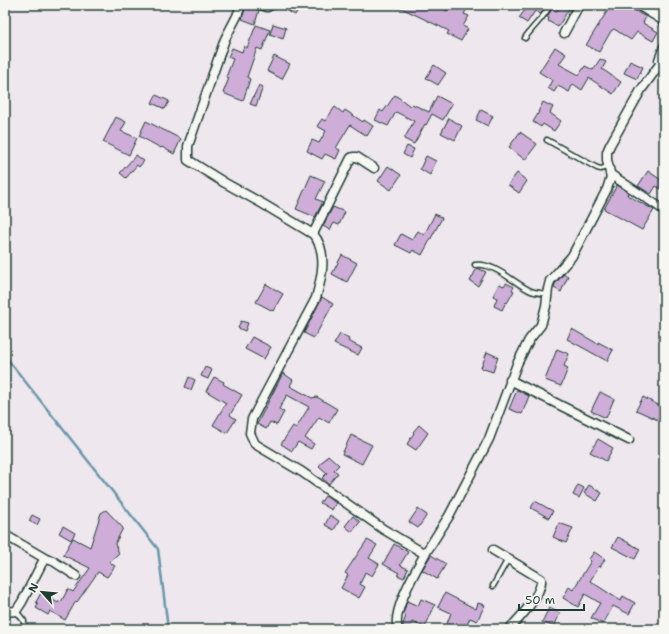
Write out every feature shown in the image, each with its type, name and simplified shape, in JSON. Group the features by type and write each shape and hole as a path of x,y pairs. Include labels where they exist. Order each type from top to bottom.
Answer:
{"street":[{"path":"241,5 225,40 188,146 188,160 313,234 319,240 323,253 316,298 252,419 250,433 255,444 302,472 383,529 425,554"},
{"path":"261,5 271,5"},
{"path":"564,34 579,5"},
{"path":"638,5 661,19 663,5"},
{"path":"398,629 397,614 412,577 449,516 492,432 517,364 529,340 541,325 550,281 572,256 607,189 611,177 607,160 607,152 610,145 641,90 662,66 659,60 664,47"},
{"path":"313,234 351,158 357,157 374,168"},
{"path":"610,170 664,210"},
{"path":"510,380 629,440"},
{"path":"5,535 46,559 53,561 76,576"},
{"path":"493,550 542,581 527,610 509,629"},
{"path":"5,612 16,611 42,563 46,559"}],"lane":[{"path":"525,38 532,28 545,16 550,5"},
{"path":"547,140 597,168 610,170"},
{"path":"475,264 480,264 493,269 531,291 547,294"},
{"path":"493,586 508,559"},
{"path":"16,611 24,621 27,629"},
{"path":"24,621 24,629"}],"building":[{"path":"246,5 259,10 255,24 242,19"},
{"path":"277,5 301,5 295,15"},
{"path":"395,5 436,5 447,11 450,5 469,5 464,14 469,16 463,26 468,29 461,41 447,34 449,31"},
{"path":"525,5 546,6 541,14 535,11 527,23 519,18 528,6"},
{"path":"560,5 571,5 558,27 548,21 549,18 547,17 552,9 557,11"},
{"path":"611,5 625,5 646,17 643,23 658,32 653,41 637,32 631,40 614,29 611,31 599,52 586,45"},
{"path":"273,24 286,28 283,39 270,34"},
{"path":"256,25 270,30 262,50 257,48 247,77 250,79 243,101 223,93 229,78 226,77 233,59 228,57 232,48 242,52 244,46 247,48"},
{"path":"555,47 566,54 559,64 579,75 585,66 593,70 600,59 606,62 602,69 621,82 613,94 589,78 582,90 573,84 569,92 558,86 554,92 548,88 552,80 539,72"},
{"path":"274,56 290,64 282,79 267,71"},
{"path":"630,61 643,67 637,79 624,73"},
{"path":"434,65 446,73 438,85 426,78"},
{"path":"259,85 263,87 256,106 250,104"},
{"path":"156,95 169,101 165,109 152,103"},
{"path":"395,95 410,106 412,104 429,112 437,96 452,104 443,120 432,114 414,144 404,139 414,121 396,112 388,126 375,120 380,110 383,112"},
{"path":"543,102 553,107 550,113 561,121 554,131 543,124 541,127 533,122"},
{"path":"335,107 343,113 345,110 363,122 364,120 373,126 367,136 350,125 336,148 340,150 336,159 325,154 322,159 307,151 312,140 319,143 326,131 317,126 322,119 325,121"},
{"path":"481,110 493,116 488,126 476,120"},
{"path":"116,117 126,122 121,131 137,138 129,155 103,142"},
{"path":"449,118 462,126 455,140 441,133"},
{"path":"146,121 181,139 174,154 139,136"},
{"path":"520,132 537,144 525,160 509,147"},
{"path":"407,146 414,149 410,158 403,154"},
{"path":"136,155 144,161 139,167 137,165 126,178 120,173"},
{"path":"426,156 436,161 430,175 420,169"},
{"path":"388,166 401,175 391,190 378,181"},
{"path":"648,171 664,182 664,191 656,186 651,194 638,186"},
{"path":"517,173 527,181 519,193 508,185"},
{"path":"311,175 325,181 316,199 323,202 315,217 296,209"},
{"path":"617,185 628,192 627,195 654,210 642,230 604,209"},
{"path":"333,207 345,212 339,225 334,223 330,230 323,226"},
{"path":"435,214 442,218 422,255 413,250 411,253 395,245 401,234 412,240 418,231 424,235"},
{"path":"342,255 357,263 347,282 332,274"},
{"path":"477,268 486,272 478,286 470,281"},
{"path":"564,274 568,276 561,292 554,288 555,284"},
{"path":"506,283 514,287 512,290 514,291 502,310 494,306 497,298 493,296 499,284 504,286"},
{"path":"266,284 283,294 273,311 256,302"},
{"path":"322,297 333,304 314,338 304,333"},
{"path":"241,321 248,323 245,331 238,328"},
{"path":"572,329 598,344 598,342 613,350 607,361 567,339"},
{"path":"340,334 349,339 348,341 362,348 358,355 334,344"},
{"path":"252,337 271,347 264,359 245,349"},
{"path":"557,349 569,354 564,366 568,368 561,386 545,380"},
{"path":"487,352 498,357 493,372 481,368"},
{"path":"205,367 212,370 208,379 201,376"},
{"path":"283,373 293,380 290,386 312,398 317,397 337,409 329,423 319,417 305,438 314,444 311,449 298,442 292,451 281,444 293,426 296,428 309,407 287,395 279,409 284,412 277,425 270,422 266,429 257,424"},
{"path":"189,377 195,380 191,390 185,387"},
{"path":"214,377 224,382 223,384 242,395 230,415 236,419 227,433 213,425 226,403 206,391"},
{"path":"517,390 529,396 522,414 509,409"},
{"path":"600,392 614,399 606,418 591,411"},
{"path":"643,397 664,408 658,420 636,410"},
{"path":"419,425 428,433 416,450 407,444 414,433 413,432"},
{"path":"351,435 372,445 362,464 342,454"},
{"path":"598,439 613,448 606,461 590,452"},
{"path":"328,455 339,465 334,470 338,473 329,484 322,478 327,473 319,466"},
{"path":"578,485 584,488 579,498 573,495"},
{"path":"589,485 602,493 597,501 584,493"},
{"path":"325,496 336,503 332,510 320,503"},
{"path":"535,501 553,511 549,518 531,508"},
{"path":"418,509 427,515 418,528 409,522"},
{"path":"106,510 123,528 115,544 119,553 109,562 115,566 107,577 98,572 77,602 76,601 65,620 50,611 48,615 36,608 38,604 36,602 41,593 58,603 59,601 61,602 68,589 73,592 90,568 63,555 73,538 90,547 101,513"},
{"path":"32,515 40,519 37,525 29,521"},
{"path":"330,515 339,521 334,530 325,525"},
{"path":"353,516 360,522 352,532 345,526"},
{"path":"559,523 573,528 566,543 553,537"},
{"path":"63,526 75,533 71,540 59,533"},
{"path":"618,537 640,549 635,559 612,547"},
{"path":"367,540 377,545 369,558 379,564 372,576 365,572 360,584 365,587 359,598 341,588 348,575 345,573"},
{"path":"394,544 408,552 400,565 408,569 404,578 397,575 399,573 383,564"},
{"path":"594,552 605,559 590,581 621,601 623,596 635,603 629,614 613,606 603,624 591,618 600,603 585,594 578,607 563,598 569,587 573,590 591,561 589,559"},
{"path":"431,555 446,564 437,579 422,570"},
{"path":"445,593 476,609 478,603 485,605 477,621 470,618 465,629 453,629 446,626 451,613 438,607"},
{"path":"421,599 435,605 425,627 412,622 409,629 403,629 406,616 403,614 407,601 418,606"},
{"path":"549,608 560,613 554,627 542,622"}],"waterway":[{"path":"5,356 158,549 168,629"}]}
